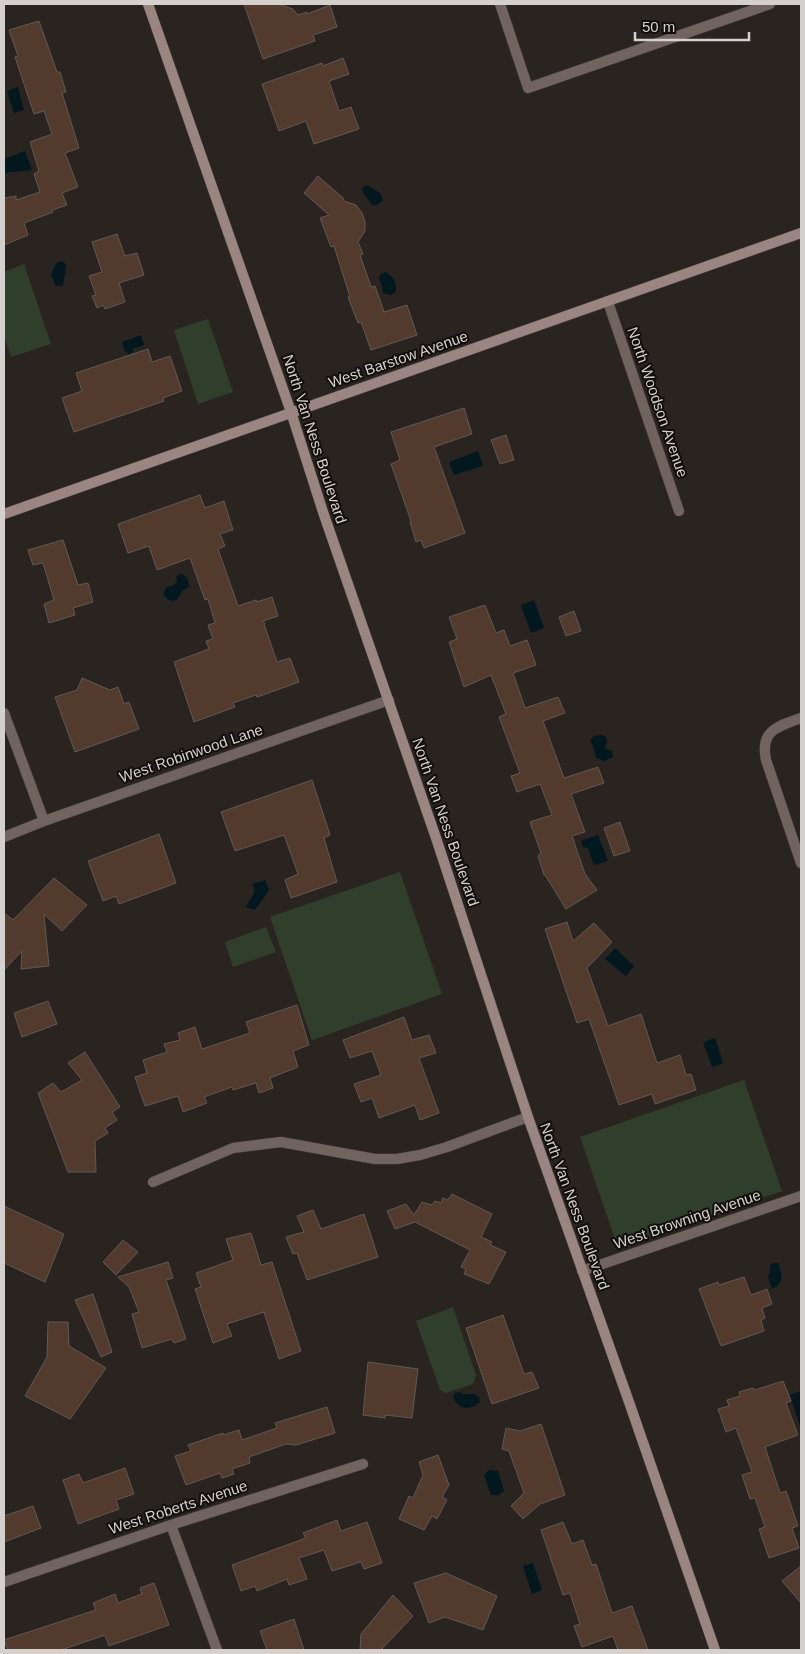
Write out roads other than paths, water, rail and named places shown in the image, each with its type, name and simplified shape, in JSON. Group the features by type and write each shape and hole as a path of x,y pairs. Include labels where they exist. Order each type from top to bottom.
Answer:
{"street":[{"name":"North Van Ness Boulevard","path":"148,4 291,412 328,527 389,700 528,1117 715,1650"},
{"path":"500,4 528,88 770,4"},
{"name":"West Barstow Avenue","path":"4,514 801,233"},
{"name":"North Woodson Avenue","path":"608,302 679,511"},
{"name":"West Robinwood Lane","path":"4,837 44,821 389,700"},
{"path":"4,713 44,821"},
{"path":"801,718 773,729 766,737 764,748 766,760 801,863"},
{"path":"153,1182 233,1148 281,1142 375,1159 397,1159 447,1147 528,1117"},
{"name":"West Browning Avenue","path":"582,1271 801,1196"},
{"name":"West Roberts Avenue","path":"4,1582 171,1525 363,1464"},
{"path":"171,1525 217,1650"}],"water":[{"path":"18,87 24,110 14,113 7,91"},
{"path":"25,151 32,170 4,173 4,159"},
{"path":"367,185 380,193 383,200 378,204 372,205 363,193 362,188"},
{"path":"60,261 64,262 66,266 63,286 56,286 51,275 56,264"},
{"path":"386,272 396,284 395,293 391,295 383,293 379,278 382,273"},
{"path":"141,335 144,345 133,349 133,352 128,354 125,352 122,342"},
{"path":"478,451 483,466 454,475 449,462"},
{"path":"182,574 188,579 189,587 182,591 177,600 169,600 163,594 167,587 174,585 177,581 176,576"},
{"path":"534,600 544,628 531,633 521,605"},
{"path":"602,735 606,737 605,748 612,751 613,757 604,761 596,758 590,740 594,736"},
{"path":"598,835 608,861 594,865 588,848 583,847 581,841"},
{"path":"265,880 269,890 255,910 246,907 254,893 253,884"},
{"path":"615,948 634,966 626,976 605,959"},
{"path":"715,1038 723,1063 712,1067 703,1042"},
{"path":"773,1263 778,1263 781,1271 781,1281 772,1289 768,1277 770,1266"},
{"path":"801,1391 801,1429 790,1395"},
{"path":"455,1393 475,1394 479,1397 480,1402 472,1407 462,1407 453,1398"},
{"path":"489,1470 498,1471 504,1491 498,1495 491,1495 484,1475"},
{"path":"533,1563 542,1590 532,1594 523,1566"}]}
